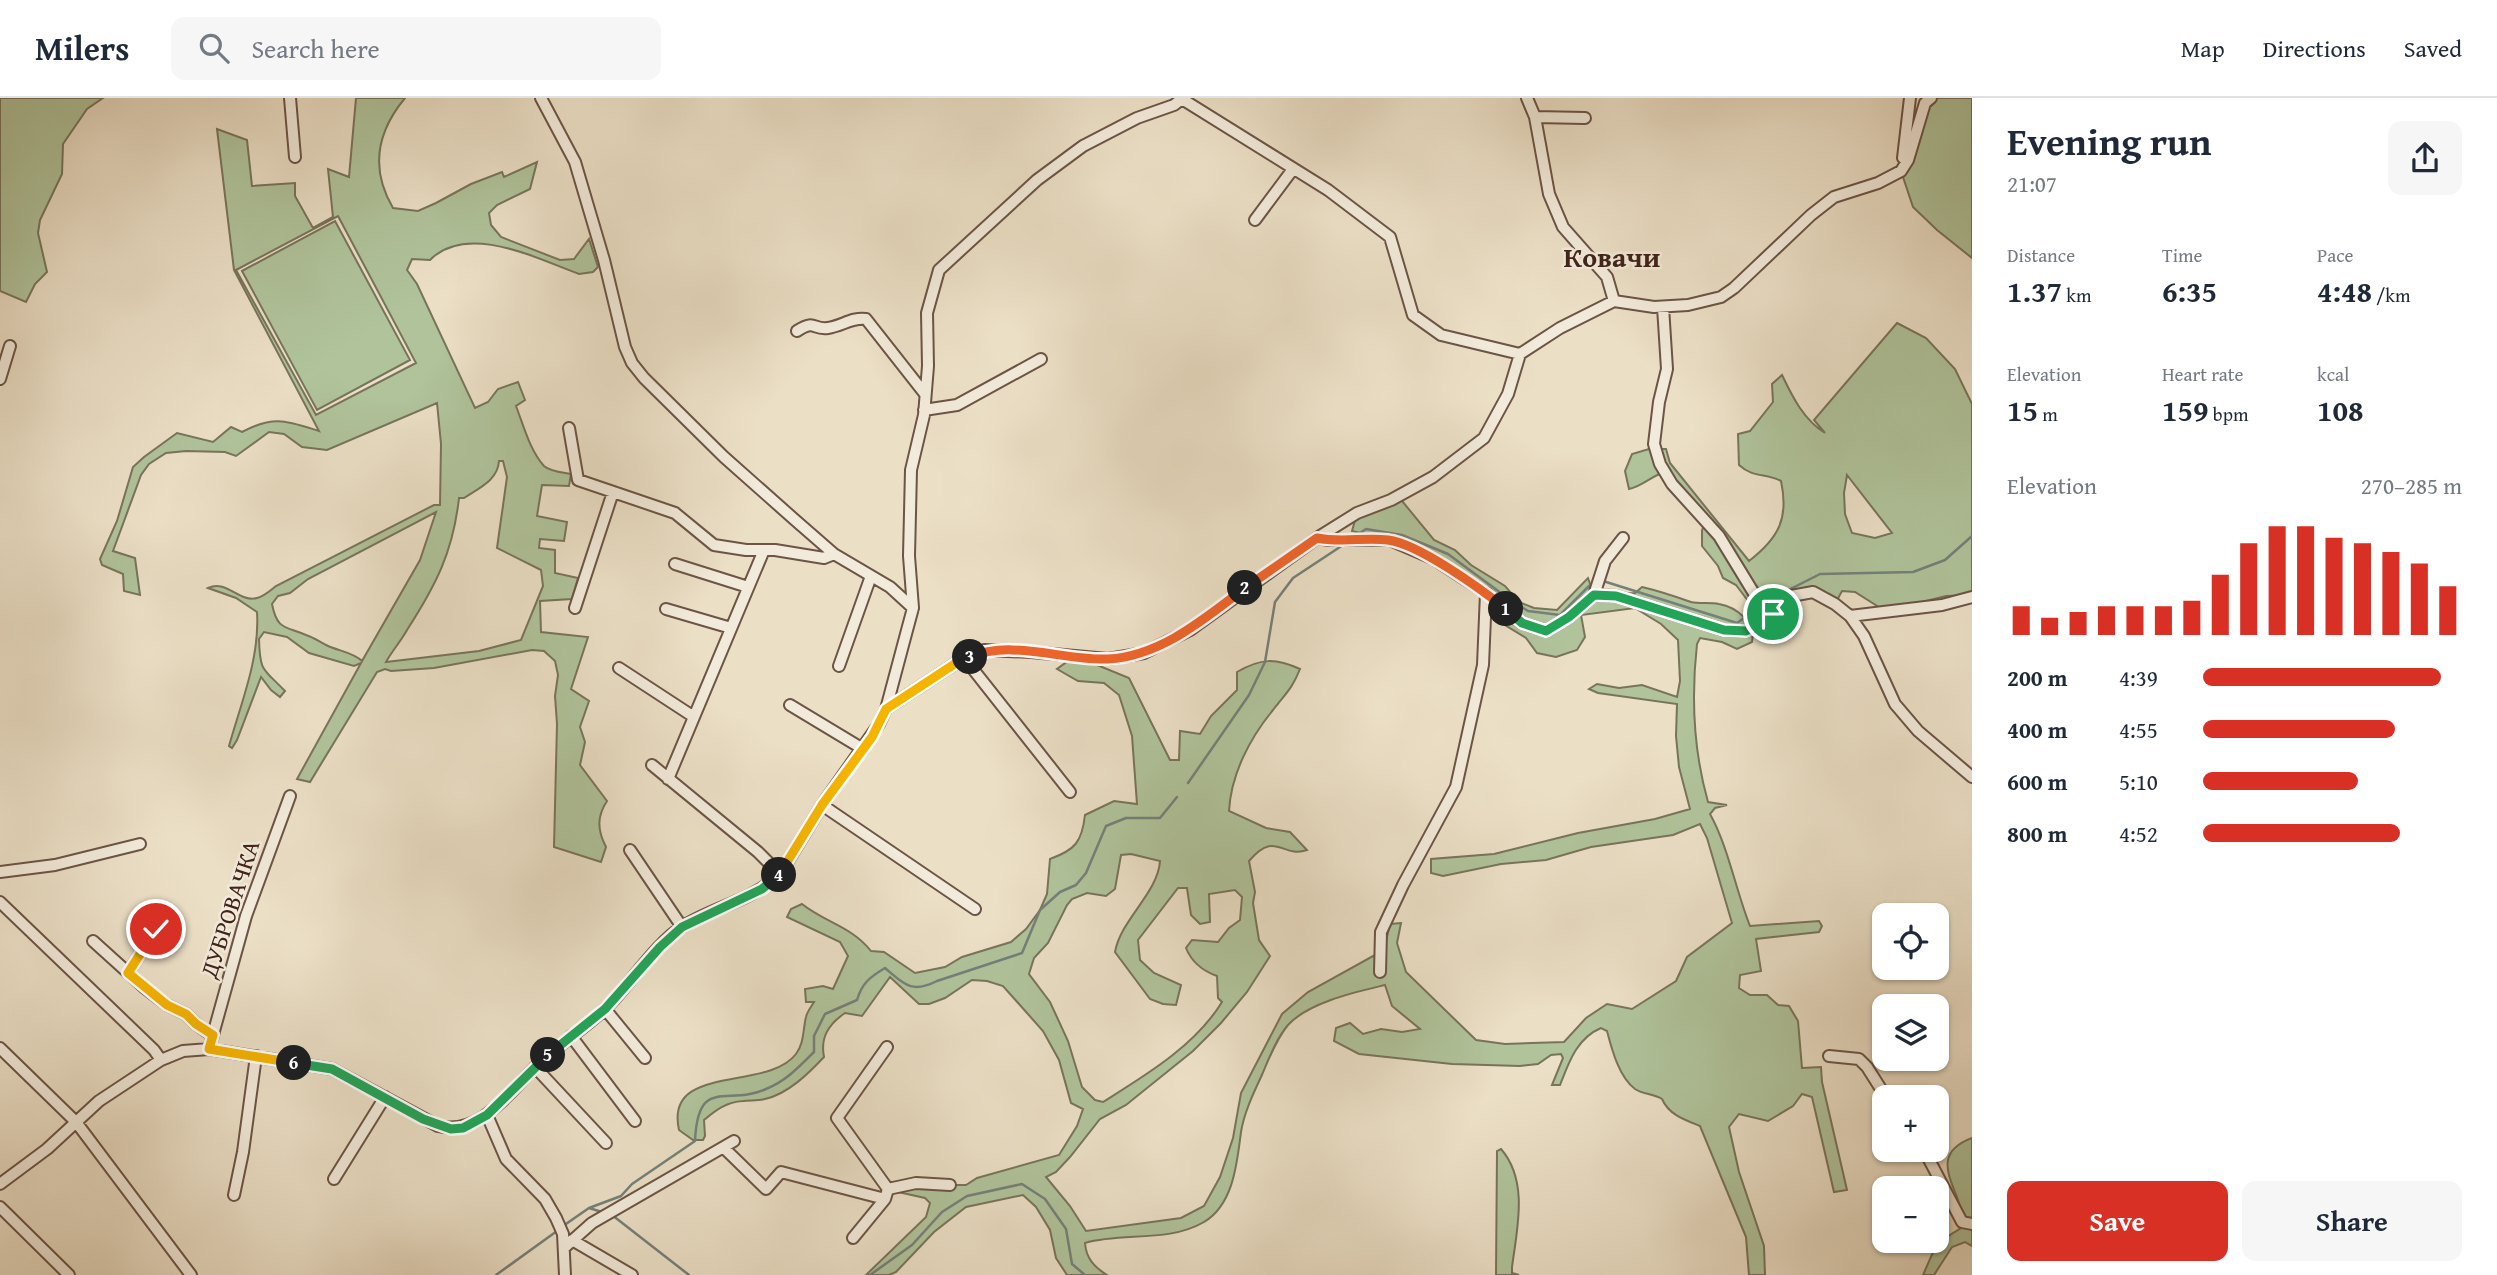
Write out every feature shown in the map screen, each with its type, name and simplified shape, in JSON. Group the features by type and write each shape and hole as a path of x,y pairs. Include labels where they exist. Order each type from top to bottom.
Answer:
{"street":[{"path":"290,98 295,158"},
{"path":"541,98 575,162 604,260 625,347 632,363 723,457 834,554 890,587 913,608"},
{"path":"1527,98 1535,117 1549,194 1563,227 1607,276 1614,301"},
{"path":"1900,171 1910,98"},
{"path":"886,709 984,650 1108,659 1144,653 1190,630 1317,538 1357,513 1391,500 1433,477 1484,438 1508,394 1520,354 1560,328 1614,301 1662,307 1688,306 1721,297 1834,197 1878,183 1900,171 1908,160 1925,103 1931,98"},
{"path":"0,1184 47,1149 99,1101 161,1060 183,1051 209,1049 332,1069 423,1119 451,1129 463,1128 487,1115 535,1067 605,1009 660,947 682,927 755,892 779,874 822,805 863,749 886,709 913,608 909,556 911,470 924,410 927,313 939,270 1037,180 1083,146 1137,118 1174,105 1183,99 1328,190 1390,237 1413,315 1441,335 1520,354"},
{"path":"1535,117 1585,118"},
{"path":"1255,220 1293,169"},
{"path":"1662,307 1667,369 1659,402 1654,444 1660,464 1672,484 1719,537 1769,618"},
{"path":"797,331 807,325 826,328 859,318 866,319 925,394"},
{"path":"0,379 10,346"},
{"path":"924,410 957,405 1041,359"},
{"path":"569,428 578,480 675,513 714,545 824,558 834,554"},
{"path":"575,608 613,492"},
{"path":"1317,538 1390,540 1432,558 1486,593 1522,623 1546,631 1569,617 1594,595 1605,561 1623,538"},
{"path":"668,779 764,550"},
{"path":"675,564 748,587"},
{"path":"839,666 871,576"},
{"path":"1594,595 1616,596 1724,630 1746,631 1769,618 1791,596 1813,592 1850,616 1864,636 1895,704 1918,731 1972,777"},
{"path":"1380,972 1381,932 1456,787 1483,665 1486,593"},
{"path":"1850,616 1942,606 1972,597"},
{"path":"666,609 731,628"},
{"path":"965,659 1070,792"},
{"path":"619,668 694,717"},
{"path":"790,705 863,749"},
{"path":"653,765 758,852 779,874"},
{"name":"ДУБРОВАЧКА","path":"209,1049 246,916 290,796"},
{"path":"822,805 975,909"},
{"path":"0,872 55,865 140,844"},
{"path":"630,850 682,927"},
{"path":"0,902 154,1050 161,1060"},
{"path":"128,973 156,929 138,916"},
{"path":"93,941 167,1005 186,1014 213,1035"},
{"path":"605,1009 645,1058"},
{"path":"571,1036 635,1121"},
{"path":"886,1194 837,1118 887,1047"},
{"path":"0,1048 76,1122 191,1275"},
{"path":"234,1195 243,1152 256,1056"},
{"path":"1829,1056 1859,1059 1878,1085"},
{"path":"535,1067 606,1143"},
{"path":"334,1179 385,1097"},
{"path":"487,1115 506,1159 545,1199 567,1240 565,1275"},
{"path":"567,1240 601,1217 725,1149 734,1141"},
{"path":"725,1149 766,1189 781,1172 886,1194 916,1183 950,1185"},
{"path":"1930,1162 1962,1222 1972,1224"},
{"path":"853,1238 886,1194"},
{"path":"0,1207 69,1275"},
{"path":"567,1240 632,1275"}],"green space":[{"path":"0,98 103,98 87,109 63,144 62,174 40,220 38,233 47,272 35,284 26,302 0,291"},
{"path":"356,98 405,98 388,124 380,152 381,179 393,208 418,211 471,184 502,172 504,177 537,162 530,189 497,205 489,213 491,225 501,237 560,260 574,259 589,239 598,267 593,272 579,274 524,253 483,244 463,244 445,249 430,260 412,259 407,270 417,284 475,408 488,402 498,389 518,382 525,400 516,406 539,460 553,471 571,474 569,486 542,485 537,516 567,522 564,541 540,539 539,548 555,550 555,573 578,578 572,599 540,601 541,632 588,637 571,689 589,701 580,727 585,742 580,765 607,801 600,818 601,835 606,847 601,862 554,847 557,724 555,696 558,675 555,661 544,651 532,650 434,668 391,671 385,669 377,672 310,782 297,779 361,663 354,666 309,653 287,637 264,632 259,639 262,664 285,691 280,697 261,677 237,740 232,748 229,746 253,663 257,612 236,598 208,588 221,586 244,597 259,597 434,505 440,505 441,444 437,403 327,450 302,447 284,434 269,432 236,456 225,452 166,453 149,464 141,475 113,551 135,558 140,595 124,591 123,574 102,565 100,559 117,521 133,467 177,433 213,442 231,427 242,432 263,423 280,421 319,431 234,270 217,129 247,140 252,186 295,183 295,196 313,228 333,217 328,169 349,177","holes":["338,216 416,363 316,415 236,270","499,461 503,461 507,477 497,548 541,570 543,586 521,640 479,651 386,662 427,598 442,567 448,552 459,498 464,498 487,483 498,468","436,512 420,560 362,661 287,628 276,619 272,604 278,596 290,593 308,579"]},
{"path":"1931,98 1972,98 1972,258 1913,207 1901,171"},
{"path":"335,221 410,360 317,410 242,271"},
{"path":"1897,323 1926,338 1955,369 1972,404 1972,595 1946,596 1894,609 1882,609 1855,592 1842,591 1835,604 1813,592 1791,596 1769,618 1758,614 1736,585 1723,578 1718,566 1702,546 1705,520 1665,472 1629,489 1625,471 1632,454 1649,449 1666,449 1670,463 1749,561 1768,544 1779,526 1784,506 1783,494 1781,481 1754,474 1739,465 1738,434 1750,431 1773,402 1772,384 1782,375 1805,415 1825,433 1814,420","holes":["1847,475 1892,533 1875,538 1852,533 1845,514"]},
{"path":"1398,496 1434,540 1455,550 1471,565 1505,586 1519,602 1534,608 1557,610 1588,578 1594,595 1635,593 1642,587 1691,602 1716,603 1738,612 1748,622 1752,642 1737,649 1722,642 1700,638 1697,644 1694,704 1699,763 1708,802 1727,805 1715,808 1710,814 1722,840 1750,926 1819,921 1822,926 1819,932 1756,939 1761,971 1740,975 1739,988 1750,995 1767,995 1778,1005 1789,1006 1798,1021 1802,1068 1821,1067 1822,1082 1847,1190 1834,1192 1812,1097 1802,1094 1793,1106 1768,1121 1739,1114 1729,1127 1739,1172 1764,1246 1765,1275 1749,1275 1746,1237 1700,1126 1673,1113 1662,1099 1638,1091 1629,1084 1617,1063 1607,1031 1601,1028 1580,1044 1560,1085 1552,1085 1563,1058 1561,1054 1551,1055 1538,1064 1520,1066 1452,1064 1359,1054 1334,1041 1336,1028 1350,1023 1363,1034 1381,1029 1402,1032 1420,1029 1392,1006 1385,985 1320,1004 1288,1025 1273,1050 1247,1111 1232,1182 1222,1205 1204,1222 1176,1233 1085,1243 1092,1262 1107,1275 1067,1275 1056,1258 1050,1230 1036,1207 1023,1195 966,1207 934,1232 896,1272 889,1275 866,1275 926,1217 930,1203 925,1198 898,1192 901,1185 966,1185 977,1178 1059,1155 1077,1126 1083,1109 1071,1103 1059,1060 1043,1031 1003,986 972,980 945,998 929,1004 919,1004 890,977 862,1016 845,1013 834,1022 823,1043 824,1057 790,1088 765,1099 731,1103 722,1107 704,1120 703,1140 693,1140 679,1130 679,1109 687,1095 721,1081 782,1065 796,1054 802,1041 807,1015 814,1002 806,1002 805,989 823,986 833,989 848,956 840,942 787,917 791,909 802,904 847,930 871,951 884,952 915,973 945,967 962,957 1011,942 1026,929 1040,910 1047,894 1050,859 1076,844 1082,832 1085,815 1114,801 1137,804 1132,736 1119,695 1104,683 1078,681 1057,669 1075,656 1129,678 1170,760 1179,760 1180,731 1200,734 1211,716 1237,690 1237,672 1253,664 1268,661 1300,669 1243,757 1233,784 1229,811 1266,828 1290,832 1307,850 1298,852 1266,847 1249,861 1259,940 1270,956 1247,992 1193,1051 1126,1105 1100,1119 1070,1157 1056,1172 1046,1177 1086,1231 1181,1218 1204,1206 1220,1177 1233,1138 1241,1093 1282,1014 1308,992 1384,950 1390,924 1401,923 1397,943 1406,972 1476,1040 1505,1044 1564,1042 1586,1018 1607,1004 1632,1009 1676,981 1687,957 1732,923 1707,838 1700,824 1673,835 1591,847 1546,860 1501,864 1443,876 1431,873 1431,859 1494,854 1690,809 1679,767 1677,704 1598,693 1589,689 1597,684 1619,688 1642,685 1677,697 1680,681 1678,640 1661,624 1635,608 1581,615 1585,637 1577,650 1556,657 1537,653 1526,638 1495,619 1486,593 1390,540 1352,531 1357,513","holes":["1131,854 1160,861 1153,884 1124,928 1115,952 1150,999 1176,1005 1181,985 1154,973 1140,960 1138,940 1178,888 1187,888 1191,915 1200,924 1210,922 1209,894 1235,890 1242,897 1240,920 1229,928 1218,942 1192,940 1186,948 1198,966 1217,976 1218,998 1222,1002 1211,1018 1184,1046 1103,1102 1095,1100 1082,1087 1068,1041 1050,1002 1029,974 1034,958 1048,943 1072,899 1087,893 1106,896 1115,889 1121,855"]},
{"path":"1972,1138 1972,1246 1965,1242 1952,1247 1949,1252 1949,1236 1961,1228 1962,1216 1948,1167 1949,1156 1957,1146"},
{"path":"1501,1149 1510,1162 1518,1190 1518,1221 1512,1273 1519,1275 1496,1275 1497,1151"},
{"path":"1933,1253 1948,1253 1934,1275 1923,1275"}],"waterway":[{"path":"1357,535 1366,529 1402,535 1448,554 1528,611 1560,615 1594,584"},
{"path":"1769,600 1820,574 1913,572 1945,560 1972,536"},
{"path":"1188,783 1249,695 1265,662 1275,602 1293,578 1343,545"},
{"path":"1603,581 1737,623 1754,611"},
{"path":"589,1208 621,1196 632,1184 695,1141 697,1121 708,1100 752,1094 773,1086 792,1073 814,1052 814,1036 825,1014 857,1000 867,981 885,968 903,983 921,987 1022,953 1040,910 1060,892 1076,885 1086,873 1106,826 1126,818 1160,818 1177,797"},
{"path":"870,1275 912,1245 942,1212 967,1196 1022,1184 1045,1199 1066,1229 1072,1264 1085,1275"},
{"path":"563,1226 589,1208 602,1212"},
{"path":"612,1215 689,1275"},
{"path":"496,1275 557,1231"}],"district":[{"name":"Ковачи","path":"1612,257"}],"route":[{"path":"156,929 128,973 167,1005 186,1014 213,1035 209,1049 332,1069 438,1126 463,1128 487,1115 535,1067 605,1009 677,930 749,896 772,882 822,805 872,737 886,709 956,663 984,650 1108,659 1144,653 1190,630 1317,538 1390,540 1432,558 1486,593 1522,623 1546,631 1569,617 1594,595 1616,596 1724,630 1746,631 1773,614"}]}
